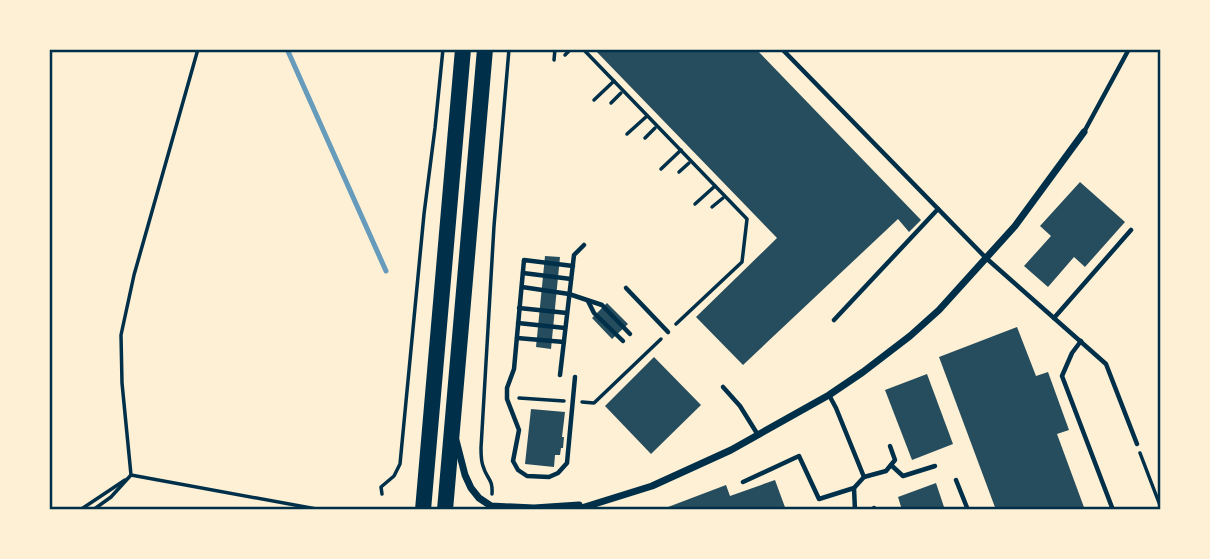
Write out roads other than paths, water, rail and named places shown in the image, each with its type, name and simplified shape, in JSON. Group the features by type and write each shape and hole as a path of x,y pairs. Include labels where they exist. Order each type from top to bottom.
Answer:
{"highway":[{"path":"423,510 463,49"},
{"path":"445,510 485,49"}],"street":[{"path":"575,510 652,486 731,450 829,395 863,372 939,310 1015,226 1084,132"},
{"path":"453,424 465,475 471,488 491,506 534,508 591,504"}],"lane":[{"path":"782,49 986,258 1106,364 1137,444"},
{"path":"1084,132 1129,49"},
{"path":"834,320 938,209"},
{"path":"1054,317 1131,230"},
{"path":"560,375 574,255 584,245"},
{"path":"573,266 524,260 514,369 507,388 507,399 519,430 513,461 518,470 527,476 548,477 558,473 567,463 575,377"},
{"path":"523,273 571,279"},
{"path":"522,287 569,294 602,305 630,334"},
{"path":"626,288 668,332"},
{"path":"587,300 594,313 623,341"},
{"path":"519,308 567,313"},
{"path":"518,323 565,328"},
{"path":"517,338 564,342"},
{"path":"1081,341 1072,353 1062,376 1113,510"},
{"path":"723,387 740,406 758,435"},
{"path":"829,395 864,477"},
{"path":"743,482 799,456 819,499 854,488 864,477 886,471 895,460 890,446"},
{"path":"891,465 903,475 935,466"},
{"path":"956,480 968,510"},
{"path":"854,488 855,510"}],"waterway":[{"path":"287,49 386,271"}]}
